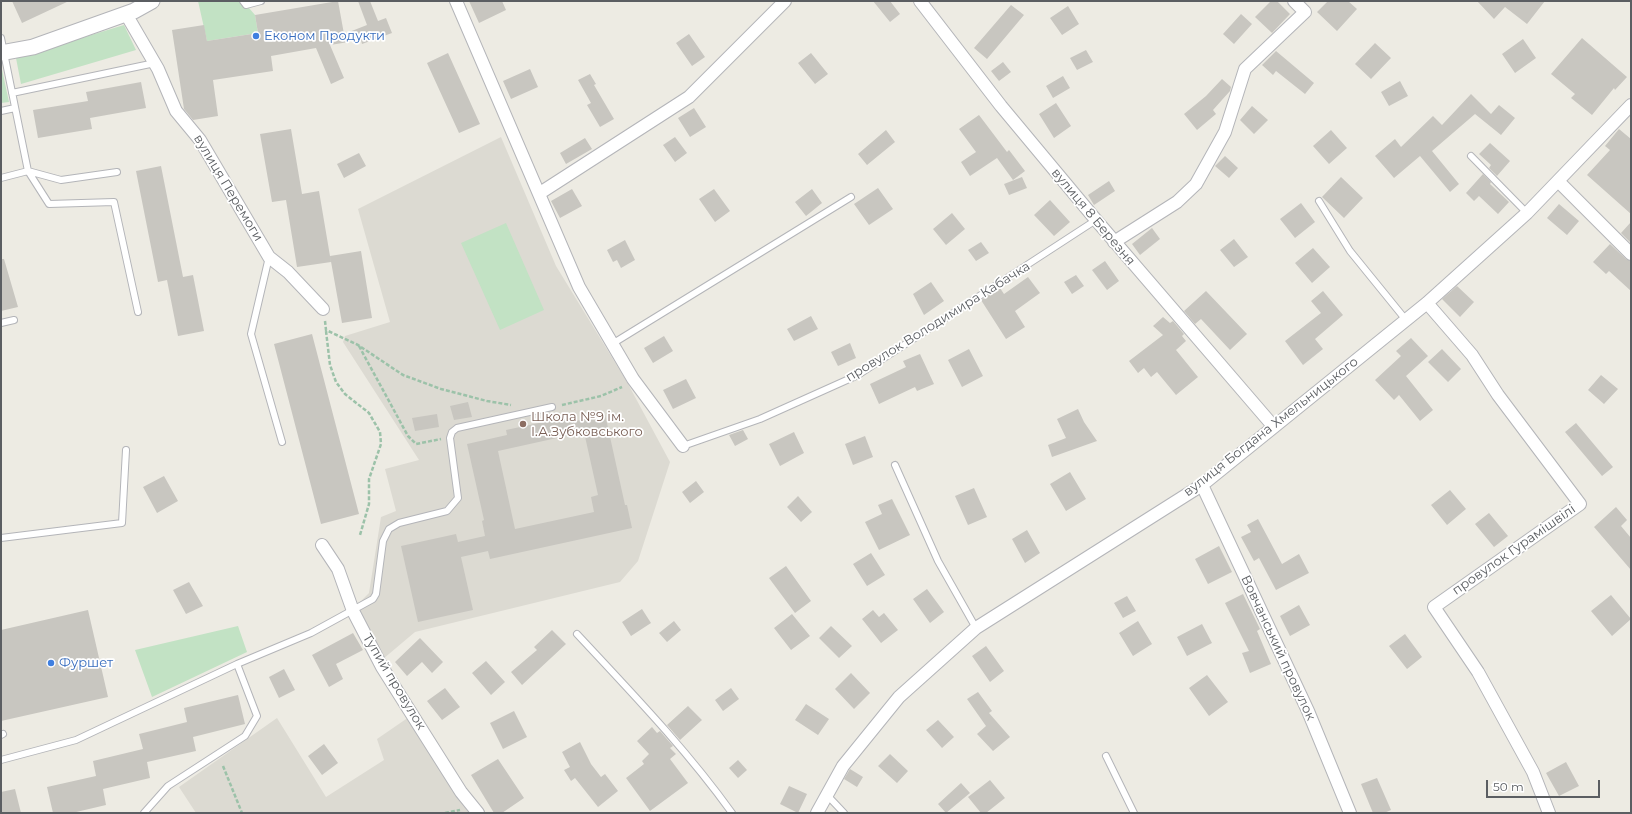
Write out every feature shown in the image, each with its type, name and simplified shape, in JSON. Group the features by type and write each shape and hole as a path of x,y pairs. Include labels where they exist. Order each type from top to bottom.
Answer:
{"street":[{"path":"2,48 33,47 126,14 152,1"},
{"path":"456,1 540,193 579,287 633,379 684,446"},
{"path":"540,193 689,97 785,1"},
{"name":"вулиця 8 Березня","path":"920,1 1001,106 1114,242 1274,427"},
{"path":"1114,242 1177,202 1196,184 1225,132 1245,69 1306,12 1294,1"},
{"name":"вулиця Перемоги","path":"126,14 155,63 176,111 200,140 269,257 288,272 323,309"},
{"name":"вулиця Богдана Хмельницького","path":"816,813 843,766 899,697 976,628 1202,485 1427,303 1558,182 1631,105"},
{"path":"1558,182 1631,254"},
{"name":"провулок Гурамішвілі","path":"1427,303 1472,355 1498,395 1580,504 1434,607 1485,685 1533,772 1549,813"},
{"name":"Вовчанський провулок","path":"1202,485 1308,711 1350,813"},
{"name":"Тупий провулок","path":"322,545 338,570 353,611 382,667 461,792 478,813"}],"lane":[{"path":"243,1 246,4 261,1"},
{"path":"2,48 28,171 49,204 114,202 138,312"},
{"path":"12,93 155,63"},
{"path":"1,111 15,108"},
{"path":"1471,156 1527,212"},
{"path":"1,178 28,171 61,180 117,172"},
{"path":"612,344 851,197"},
{"path":"1319,201 1350,251 1406,320"},
{"name":"провулок Володимира Кабачка","path":"684,446 760,419 858,376 1096,220"},
{"path":"269,257 251,334 282,442"},
{"path":"1,323 14,320"},
{"path":"1,760 76,740 238,664 311,633 373,599 376,594 383,541 389,529 399,523 447,511 458,498 450,438 452,432 457,428 552,407"},
{"path":"1,538 122,523 126,450"},
{"path":"895,465 938,561 976,628"},
{"path":"577,634 650,712 705,776 732,813"},
{"path":"144,813 168,786 245,736 257,716 238,664"},
{"path":"1106,756 1134,813"},
{"path":"826,794 844,813"}],"path":[{"path":"323,309 330,365 336,382 345,394 368,413 380,432 380,444 369,479 369,504 360,535"},
{"path":"326,330 358,345 403,375 441,389 487,401 516,406"},
{"path":"358,345 408,436 416,444 450,438"},
{"path":"552,407 614,392 633,379"},
{"path":"223,766 242,813"},
{"path":"445,813 466,809"}],"shaded area":[{"name":"Школа №9 ім. І.А.Зубковського","path":"501,137 556,266 627,382 670,462 638,561 620,582 415,632 383,659 357,605 369,593 381,517 396,511 385,469 419,460 343,342 345,336 390,322 358,209"},
{"path":"409,717 469,813 196,813 179,787 277,718 326,797 384,760 377,739"}],"green space":[{"path":"198,1 243,1 255,15 258,33 207,41"},
{"path":"124,25 136,50 21,84 16,58"},
{"path":"1,65 9,102 1,103"},
{"path":"506,223 544,310 500,330 461,243"},
{"path":"238,626 247,652 152,697 135,650"}],"building":[{"path":"12,1 69,1 22,23"},
{"path":"338,1 344,34 367,25 358,1 370,1 378,21 386,18 392,33 362,44 361,40 330,45 344,78 331,84 316,48 271,56 273,71 213,80 218,116 193,120 184,109 172,30 204,25 207,41 258,33 255,15"},
{"path":"469,1 502,1 506,10 479,23"},
{"path":"873,1 890,1 900,14 890,22"},
{"path":"1271,1 1277,1 1290,14 1272,33 1255,17"},
{"path":"1328,1 1348,1 1357,9 1337,31 1317,12"},
{"path":"1477,1 1545,1 1527,24 1505,7 1494,19"},
{"path":"1011,5 1024,15 987,59 974,48"},
{"path":"1068,6 1079,24 1062,35 1050,18"},
{"path":"1241,14 1252,24 1234,44 1223,34"},
{"path":"689,34 705,57 692,66 676,43"},
{"path":"1582,38 1627,77 1615,90 1614,88 1592,115 1571,98 1575,94 1551,74"},
{"path":"1523,39 1536,58 1515,73 1502,54"},
{"path":"1375,43 1391,58 1371,79 1355,64"},
{"path":"1086,50 1093,62 1077,70 1070,58"},
{"path":"1276,51 1314,83 1305,94 1276,71 1273,75 1262,65"},
{"path":"448,53 480,124 459,133 427,63"},
{"path":"811,53 828,74 815,84 798,63"},
{"path":"1003,62 1011,72 999,81 991,71"},
{"path":"530,69 538,87 511,99 503,81"},
{"path":"590,74 596,84 594,85 614,119 600,127 587,105 591,103 578,80"},
{"path":"1063,76 1070,88 1053,98 1046,86"},
{"path":"1222,79 1231,87 1230,91 1213,110 1216,114 1197,130 1184,114 1206,96"},
{"path":"1400,81 1408,96 1389,106 1381,92"},
{"path":"141,82 146,108 90,118 92,129 38,138 33,110 88,101 86,92"},
{"path":"1471,94 1491,114 1499,105 1515,118 1501,135 1475,114 1432,151 1459,184 1450,192 1420,156 1394,178 1375,156 1395,139 1401,147 1433,116 1442,125"},
{"path":"1056,103 1071,126 1054,138 1039,114"},
{"path":"1252,106 1268,120 1254,134 1240,120"},
{"path":"694,108 706,127 690,137 678,118"},
{"path":"979,115 1007,152 1009,150 1025,171 1013,180 997,158 970,176 961,162 976,152 959,129"},
{"path":"291,129 302,194 319,191 331,262 297,267 286,200 272,202 260,134"},
{"path":"1619,129 1631,139 1631,214 1587,175 1610,150 1605,146"},
{"path":"886,130 895,142 867,165 858,154"},
{"path":"1331,130 1347,148 1329,164 1313,146"},
{"path":"675,137 687,153 675,162 663,145"},
{"path":"585,138 592,149 566,164 560,153"},
{"path":"1490,143 1510,161 1497,176 1489,168 1491,165 1479,154"},
{"path":"359,153 366,166 344,178 337,164"},
{"path":"1225,156 1238,168 1229,178 1215,166"},
{"path":"161,166 183,277 193,275 204,331 178,336 167,280 158,282 136,171"},
{"path":"1483,174 1491,182 1490,184 1509,202 1498,214 1479,196 1474,201 1466,193"},
{"path":"1022,177 1027,188 1009,195 1004,184"},
{"path":"1341,177 1363,198 1344,218 1322,197"},
{"path":"1109,181 1115,191 1094,205 1088,195"},
{"path":"878,188 893,209 869,225 854,204"},
{"path":"572,189 582,206 560,218 551,201"},
{"path":"714,189 730,211 715,222 699,199"},
{"path":"812,189 822,203 806,216 795,202"},
{"path":"1050,200 1070,222 1054,236 1034,215"},
{"path":"1301,203 1315,222 1295,238 1280,219"},
{"path":"1559,204 1579,221 1567,235 1547,218"},
{"path":"952,213 965,229 946,245 933,229"},
{"path":"1631,222 1631,243 1621,233"},
{"path":"1152,228 1160,239 1140,255 1132,244"},
{"path":"1234,239 1248,257 1234,267 1220,250"},
{"path":"625,240 635,260 621,268 617,260 613,262 607,250"},
{"path":"981,242 989,253 976,261 968,250"},
{"path":"1610,244 1626,259 1631,261 1631,291 1609,271 1606,274 1593,262"},
{"path":"1313,248 1330,267 1312,283 1295,263"},
{"path":"361,251 372,318 342,323 330,256"},
{"path":"1,259 4,259 18,307 1,311"},
{"path":"1105,261 1119,281 1107,290 1092,270"},
{"path":"1076,275 1084,286 1072,294 1064,282"},
{"path":"1028,277 1040,293 1015,311 1025,327 1006,339 981,300 1000,288 1004,294"},
{"path":"931,282 944,301 924,315 913,294"},
{"path":"1457,286 1474,302 1460,317 1442,299"},
{"path":"1206,291 1247,334 1230,350 1201,319 1195,324 1184,311"},
{"path":"1323,291 1343,315 1315,339 1323,349 1303,365 1285,341 1321,313 1311,301"},
{"path":"811,316 818,329 794,341 787,329"},
{"path":"1163,317 1170,323 1173,321 1184,334 1182,336 1186,341 1176,350 1198,377 1176,395 1157,372 1151,377 1144,368 1138,373 1129,361 1163,335 1153,326"},
{"path":"312,334 359,514 321,524 274,344"},
{"path":"664,336 673,351 653,363 644,348"},
{"path":"1411,338 1428,356 1406,376 1433,410 1420,421 1399,395 1394,400 1375,380 1401,356 1396,351"},
{"path":"850,343 856,358 838,366 831,352"},
{"path":"969,349 983,376 962,387 948,360"},
{"path":"1442,349 1461,369 1448,382 1428,362"},
{"path":"920,354 934,384 917,391 915,387 879,404 870,384 906,367 903,361"},
{"path":"1601,375 1618,389 1604,404 1588,390"},
{"path":"686,379 696,398 673,409 663,390"},
{"path":"468,402 472,417 454,420 450,406"},
{"path":"1078,409 1084,422 1097,441 1052,457 1048,445 1066,438 1057,419"},
{"path":"437,414 439,427 415,431 412,418"},
{"path":"605,414 625,505 627,505 632,528 490,559 488,551 461,557 473,610 418,622 401,546 456,534 458,542 485,536 482,521 484,520 467,444 507,435 506,430 567,417 568,423","holes":["584,432 598,495 591,497 594,512 515,529 498,451"]},
{"path":"1576,423 1613,467 1602,476 1565,432"},
{"path":"743,430 748,439 735,446 729,435"},
{"path":"794,432 804,453 780,466 769,444"},
{"path":"865,436 873,457 853,465 845,444"},
{"path":"1070,472 1086,499 1066,511 1050,484"},
{"path":"164,476 178,501 157,513 143,487"},
{"path":"696,481 704,492 690,503 682,492"},
{"path":"974,488 987,517 968,525 955,496"},
{"path":"1450,490 1466,509 1447,525 1431,505"},
{"path":"798,496 812,512 801,522 787,507"},
{"path":"892,499 910,535 879,550 865,522 882,514 878,505"},
{"path":"1616,507 1627,520 1621,526 1631,538 1631,570 1594,527"},
{"path":"1489,513 1508,536 1494,547 1475,524"},
{"path":"1258,519 1282,564 1299,554 1309,573 1276,590 1259,558 1254,561 1241,537 1251,532 1247,525"},
{"path":"1027,530 1040,553 1025,563 1012,539"},
{"path":"1219,546 1232,572 1208,584 1195,559"},
{"path":"871,553 885,575 867,586 853,564"},
{"path":"786,566 811,601 795,613 769,578"},
{"path":"189,582 203,606 186,614 173,590"},
{"path":"927,589 944,612 930,623 913,599"},
{"path":"1243,594 1260,629 1257,631 1271,664 1250,673 1242,653 1249,651 1225,603"},
{"path":"1611,595 1631,619 1612,636 1591,611"},
{"path":"1127,596 1136,611 1123,618 1114,603"},
{"path":"1299,605 1310,625 1290,636 1280,616"},
{"path":"642,609 651,623 631,636 622,622"},
{"name":"Фуршет","path":"88,610 108,697 1,721 1,630"},
{"path":"873,610 879,617 884,613 898,630 881,643 862,619"},
{"path":"792,614 810,636 791,650 774,628"},
{"path":"674,621 681,630 667,642 659,633"},
{"path":"1138,621 1152,644 1133,656 1119,633"},
{"path":"1202,624 1212,643 1187,656 1177,637"},
{"path":"831,626 852,646 839,658 819,638"},
{"path":"552,630 566,644 522,685 511,672 537,650 534,647"},
{"path":"353,633 363,650 336,664 343,679 329,687 312,655"},
{"path":"1405,634 1422,657 1407,669 1389,646"},
{"path":"420,638 443,662 432,673 422,662 407,676 395,662"},
{"path":"986,646 1004,671 990,682 972,656"},
{"path":"486,661 505,682 491,695 472,673"},
{"path":"284,669 295,690 279,698 269,677"},
{"path":"851,673 870,693 854,709 835,689"},
{"path":"1207,675 1228,702 1209,716 1189,688"},
{"path":"445,688 460,707 442,720 427,701"},
{"path":"731,688 739,699 723,711 715,700"},
{"path":"978,692 992,711 989,713 1010,737 993,751 977,734 986,726 967,699"},
{"path":"238,695 245,724 193,737 196,751 147,762 150,778 103,789 106,805 72,813 53,813 47,787 96,776 93,761 143,749 139,734 187,722 184,708"},
{"path":"806,704 829,719 818,735 795,720"},
{"path":"688,706 702,720 680,740 667,725"},
{"path":"514,711 527,737 503,749 490,723"},
{"path":"938,720 954,737 942,748 926,730"},
{"path":"652,727 657,733 660,731 673,746 670,748 676,754 670,759 688,783 650,811 626,778 644,764 642,761 649,754 637,741"},
{"path":"580,742 591,764 601,777 605,774 618,791 598,807 575,778 571,781 564,770 570,767 562,752"},
{"path":"324,744 338,763 322,775 308,756"},
{"path":"890,754 908,771 897,783 878,766"},
{"path":"498,759 524,798 502,813 494,813 471,775"},
{"path":"738,760 747,770 738,778 729,768"},
{"path":"1566,762 1579,786 1559,796 1546,773"},
{"path":"850,769 863,777 857,787 844,779"},
{"path":"1377,778 1391,810 1384,813 1373,813 1361,784"},
{"path":"990,780 1005,798 986,813 981,813 968,797"},
{"path":"961,783 970,793 946,813 938,804"},
{"path":"789,786 807,794 798,813 780,804"},
{"path":"15,789 21,813 1,813 1,792"}],"place":[{"name":"Економ Продукти","path":"256,36"},
{"name":"Школа №9 ім. І.А.Зубковського","path":"523,424"},
{"name":"Фуршет","path":"51,663"}]}
